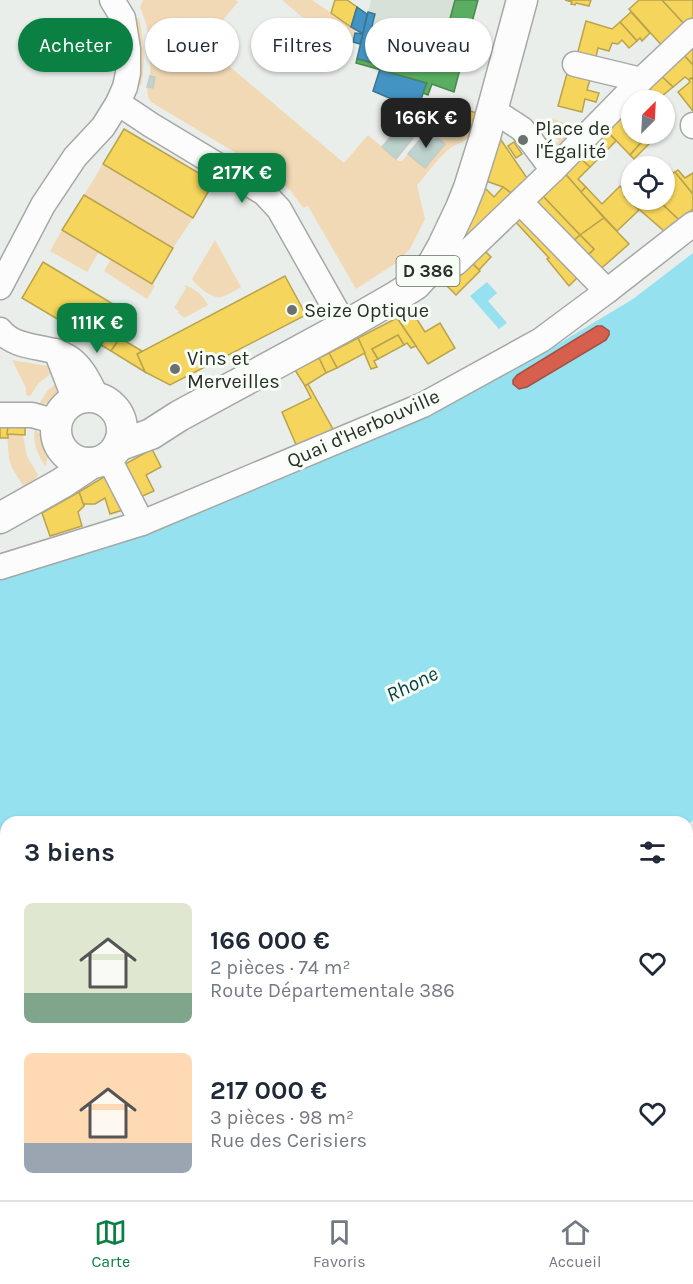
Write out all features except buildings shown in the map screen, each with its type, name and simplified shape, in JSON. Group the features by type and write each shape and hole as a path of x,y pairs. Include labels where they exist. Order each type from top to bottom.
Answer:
{"main road":[{"name":"D 386","path":"0,519 106,455 151,434 179,416 397,297 416,284 434,262 453,227 465,198 493,110 522,0"},
{"name":"D 386","path":"29,501 48,474 81,416 150,418 179,416"},
{"path":"81,416 120,420 121,437 106,455 82,462 73,459 65,452 81,416"}],"street":[{"path":"0,287 43,205 75,157 103,127 125,87 128,55 123,18 112,0"},
{"path":"434,262 456,263 553,170 640,80 693,31"},
{"path":"575,63 640,80"},
{"path":"118,103 272,200 345,326"},
{"path":"493,110 522,129 553,170"},
{"path":"520,202 607,291"},
{"name":"Quai d'Herbouville","path":"0,567 142,523 423,405 541,339 693,224"},
{"path":"0,330 16,342 56,351 81,368 81,416 0,416"},
{"path":"106,455 142,523"}],"shaded area":[{"path":"143,0 236,0 238,2 225,18 145,18 145,21 140,7"},
{"path":"282,0 312,0 338,18 303,18"},
{"path":"371,0 478,0 473,18 367,18"},
{"path":"139,18 142,35 144,69 141,86 135,84 133,20"},
{"path":"365,25 365,66 356,63"},
{"path":"150,72 236,72 344,163 368,135 399,161 402,161 408,154 425,168 445,144 428,130 435,121 471,132 465,141 445,153 417,185 425,219 410,249 396,263 356,289 308,206 303,208 291,191 271,174 151,102 147,87 153,88 155,77 150,76"},
{"path":"386,72 459,72 454,92"},
{"path":"549,118 578,127 573,132 575,137 556,151 551,147 559,141 546,123"},
{"path":"103,164 193,218 173,248 84,195"},
{"path":"62,230 99,252 87,272 50,251"},
{"path":"215,240 241,287 222,297 201,289 192,279"},
{"path":"111,259 155,286 147,299 104,271"},
{"path":"185,285 204,298 208,305 184,318 174,308 186,288"},
{"path":"12,360 48,366 55,370 38,384 30,396 26,395 26,388"},
{"path":"57,383 63,394 52,402 39,404 47,391"},
{"path":"35,429 47,446 48,455 45,466 36,448"},
{"path":"7,434 23,435 27,456 38,475 25,489 12,468"}],"water":[{"name":"Rhone","path":"693,253 693,816 0,816 0,577 414,421 550,349 633,299"},
{"path":"487,282 497,293 488,301 507,323 499,329 470,296"}],"place":[{"name":"Place de l'Égalité","path":"523,140"},
{"name":"Seize Optique","path":"292,310"},
{"name":"Vins et Merveilles","path":"175,369"}]}
